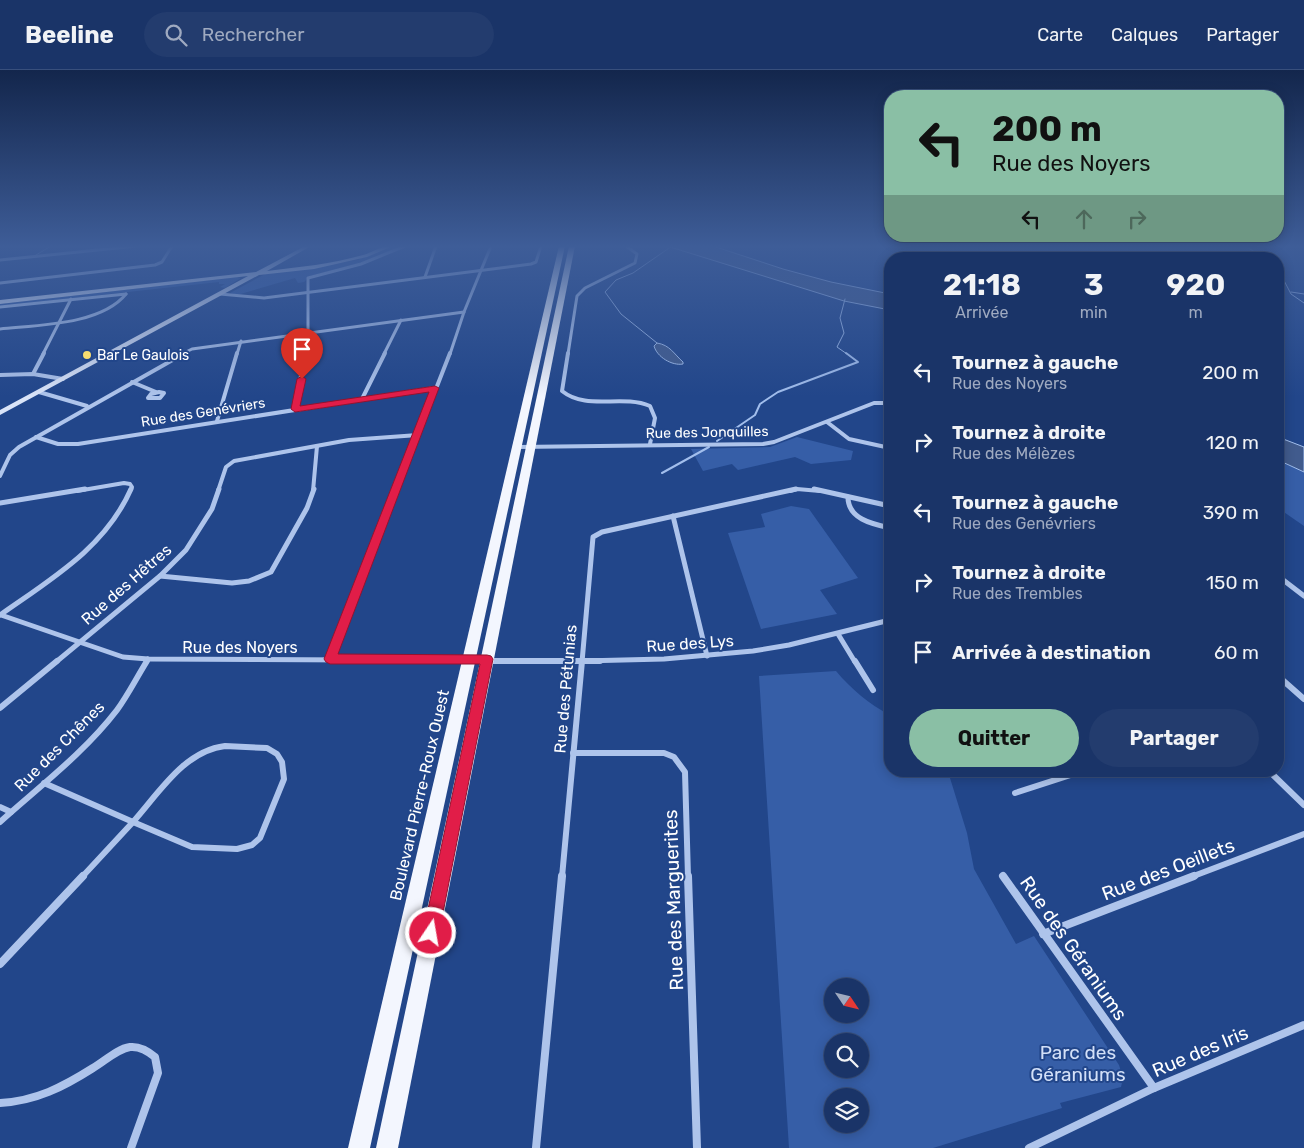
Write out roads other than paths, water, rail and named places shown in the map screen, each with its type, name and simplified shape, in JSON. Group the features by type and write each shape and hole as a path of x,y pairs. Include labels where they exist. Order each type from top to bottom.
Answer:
{"main road":[{"path":"0,300 31,296"},
{"path":"0,300 35,296"},
{"path":"0,413 216,296"},
{"name":"Boulevard Pierre-Roux Ouest","path":"387,1148 487,659 552,296"},
{"name":"Boulevard Pierre-Roux Ouest","path":"358,1148 468,660 524,447 560,296"}],"street":[{"path":"0,307 101,296"},
{"path":"0,329 93,316 120,302 124,296"},
{"path":"241,296 257,298 271,296"},
{"path":"295,409 308,333 308,296"},
{"path":"330,659 455,341 471,296"},
{"path":"577,296 562,391 568,396 581,401 637,401 648,404 654,410 656,418 650,444"},
{"path":"33,374 71,299"},
{"path":"0,476 14,450 87,406 192,349 464,312"},
{"path":"362,399 401,320"},
{"path":"217,420 241,342"},
{"path":"0,375 33,374 63,379"},
{"path":"132,382 156,392"},
{"name":"Rue des Genévriers","path":"36,437 66,445 217,420 435,388"},
{"path":"39,392 87,406"},
{"name":"Rue des Jonquilles","path":"524,447 763,444 774,442 874,403 884,404"},
{"path":"827,422 849,439 884,447"},
{"name":"Rue des Hêtres","path":"0,708 160,576 186,550 201,528 218,494 226,466 234,461 317,446 382,436 418,435"},
{"path":"160,576 232,583 249,582 271,572 307,508 313,493 317,446"},
{"path":"0,503 124,482 132,487 127,501 105,534 74,561 0,615"},
{"name":"Rue des Pétunias","path":"536,1148 564,870 593,538 602,532 797,489 813,489 884,505"},
{"path":"848,497 848,505 858,516 868,522 884,526"},
{"path":"673,516 707,656"},
{"path":"1284,581 1304,596"},
{"name":"Rue des Noyers","path":"0,615 123,657 148,659 487,659"},
{"name":"Rue des Lys","path":"487,659 582,661 707,656 789,646 884,622"},
{"path":"838,634 872,690"},
{"name":"Rue des Chênes","path":"0,822 44,784 116,710 148,659"},
{"path":"1284,681 1304,699"},
{"path":"0,964 134,821 181,769 205,751 220,746 262,748 275,752 283,761 284,779 260,838 246,848 237,849 192,847 134,821 44,784"},
{"name":"Rue des Marguerites","path":"573,753 664,753 674,758 685,772 697,1148"},
{"path":"1015,794 1065,777"},
{"path":"1275,777 1304,805"},
{"path":"0,806 11,812"},
{"name":"Rue des Oeillets","path":"1043,934 1304,834"},
{"name":"Rue des Géraniums","path":"1003,876 1154,1088"},
{"name":"Rue des Iris","path":"1030,1148 1154,1088 1304,1025"},
{"path":"0,1103 22,1102 40,1097 61,1087 126,1048 143,1048 155,1057 158,1073 130,1148"}],"waterway":[{"path":"608,296 621,314 657,343"},
{"path":"1294,296 1304,303"},
{"path":"845,299 840,318 844,333 837,347 847,354"},
{"path":"717,441 755,415 760,404 778,392 858,362 846,353"},
{"path":"662,473 709,447"}],"place":[{"name":"Bar Le Gaulois","path":"87,355"}],"park label":[{"name":"Parc des Géraniums","path":"1078,1063"}]}
